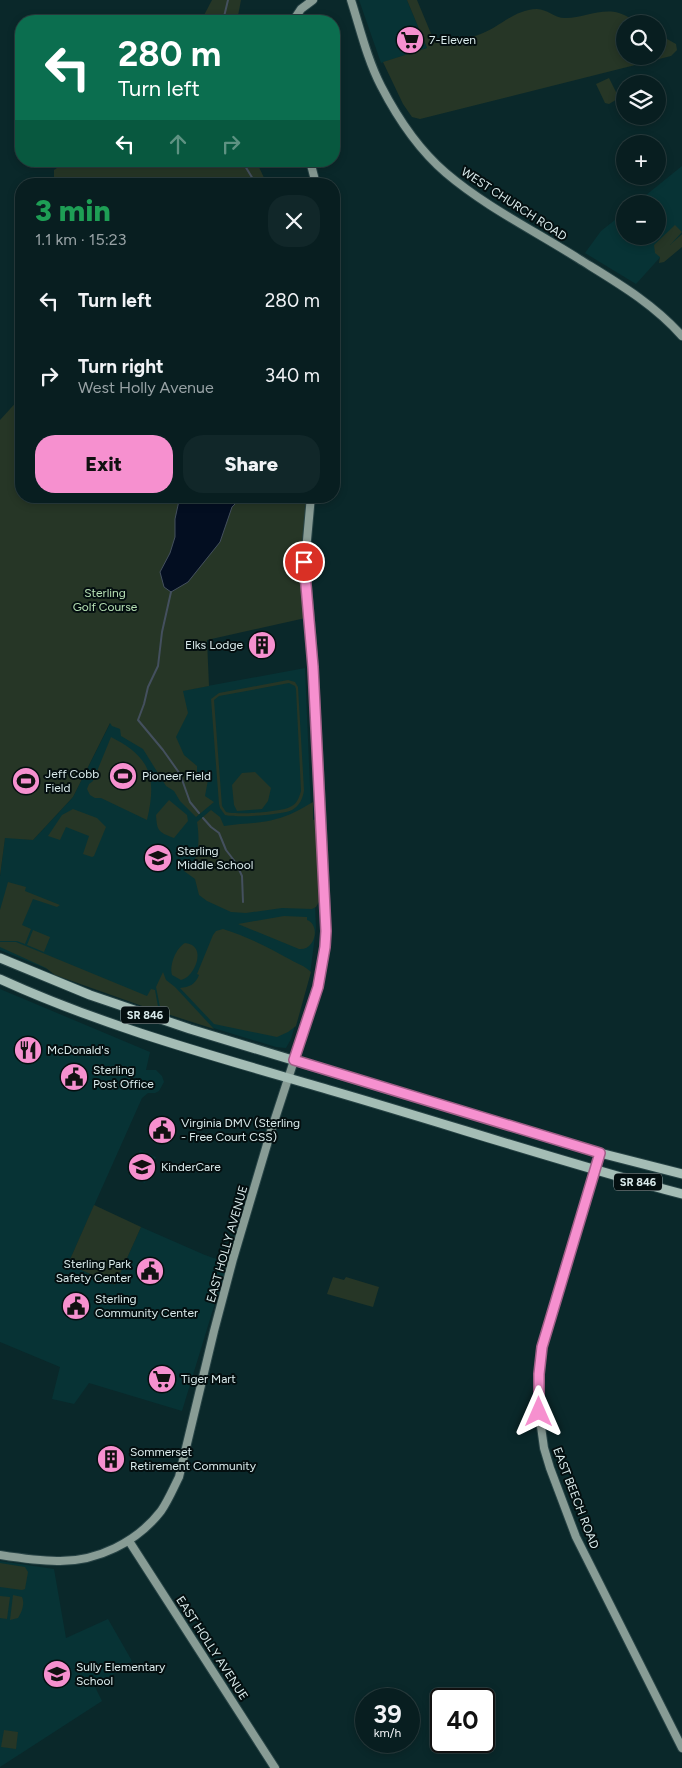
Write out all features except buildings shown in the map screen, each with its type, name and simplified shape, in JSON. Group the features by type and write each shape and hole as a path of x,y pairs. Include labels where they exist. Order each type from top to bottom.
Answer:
{"main road":[{"name":"SR 846","path":"0,958 130,1010 600,1153 682,1174"},
{"name":"SR 846","path":"0,979 47,999 132,1030 595,1170 682,1194"}],"street":[{"path":"298,15 312,0"},
{"name":"WEST CHURCH ROAD","path":"351,0 380,84 393,109 418,142 445,172 480,197 627,288 648,303 682,336"},
{"name":"EAST HOLLY AVENUE","path":"0,1555 32,1560 69,1561 103,1553 129,1541 152,1521 165,1503 179,1477 233,1259 318,987 325,947 326,931 313,667 304,562 310,503"},
{"name":"EAST BEECH ROAD","path":"600,1153 542,1347 539,1374 539,1412 544,1448 576,1536 682,1748"},
{"name":"EAST HOLLY AVENUE","path":"129,1541 275,1768"}],"shaded area":[{"path":"359,0 407,0 427,48 381,63"},
{"path":"682,166 682,233 636,284 585,253 601,231 616,219 616,245 666,245 666,195 646,195 658,185 666,185 666,179"},
{"path":"178,503 236,503 232,507 220,542 188,582 171,592 164,587 160,572 170,553 175,537 175,519"},
{"name":"Sterling Middle School","path":"305,668 316,928 310,975 291,1039 286,1048 276,1047 164,1013 97,989 0,950 0,876 5,837 33,840 73,797 121,702"},
{"path":"0,989 150,1052 146,1070 156,1070 162,1076 164,1082 159,1091 148,1093 142,1098 68,1264 115,1285 141,1227 222,1261 225,1270 182,1411 89,1383 74,1404 52,1399 60,1367 0,1342"},
{"name":"KinderCare","path":"140,1150 156,1157 145,1183 129,1176"},
{"name":"Sully Elementary School","path":"0,1561 54,1569 66,1638 108,1619 132,1661 95,1687 102,1701 0,1767"}],"green space":[{"path":"212,0 241,0 238,15 204,15"},
{"path":"407,0 417,0 432,36 444,43 470,38 486,32 520,12 528,10 537,9 562,18 572,18 599,12 622,14 624,15 616,15 616,65 635,65 420,119 412,117 403,104 383,62 427,48"},
{"path":"666,38 676,44 677,50 671,56 666,57"},
{"path":"609,78 616,92 616,100 609,104 605,103 596,84"},
{"path":"58,167 259,167 264,178 54,178 54,170"},
{"path":"675,225 682,232 670,245 682,234 682,247 664,262 659,263 660,257 655,253 654,245 666,245 666,234"},
{"name":"Sterling Golf Course","path":"15,404 15,503 310,503 305,562 310,617 207,640 209,686 183,691 188,713 176,737 184,755 197,766 197,773 208,780 205,796 214,802 196,817 180,801 174,791 166,786 143,749 121,736 120,729 112,726 110,723 73,797 33,840 5,838 0,876 0,420"},
{"path":"288,680 295,682 298,687 304,790 300,802 292,810 269,815 238,816 225,815 220,808 211,699 219,693","holes":["289,683 295,686 301,791 297,801 285,809 269,812 226,812 222,806 214,700 219,696"]},
{"name":"Pioneer Field","path":"111,737 135,752 148,770 151,792 147,820 101,798 95,798 90,795 87,789 93,781"},
{"path":"255,772 271,788 268,801 262,809 237,811 234,805 232,785 242,773"},
{"path":"169,800 187,815 188,821 174,838 159,830 156,820 156,815"},
{"path":"313,802 313,820 316,819 320,900 316,907 312,909 282,908 246,913 231,912 207,901 199,895 195,879 184,871 193,862 197,854 197,822 211,810 220,817 224,826 276,819"},
{"path":"73,809 97,818 106,827 92,857 83,854 89,836 66,827 60,840 48,836 62,815"},
{"path":"8,882 26,887 25,891 60,905 57,907 33,899 22,925 31,929 25,944 17,941 0,941 0,910"},
{"path":"284,916 307,917 307,920 314,927 315,932 312,942 305,949 299,949 238,924"},
{"path":"223,929 266,947 311,972 296,1026 288,1032 277,1037 214,1024 180,988 189,986 196,981 213,935 216,931"},
{"path":"33,930 50,937 44,952 27,945"},
{"path":"0,942 16,942 147,996 151,989 155,990 159,1012 55,975 46,968 0,947"},
{"path":"185,943 192,945 198,955 191,973 181,980 172,975 171,971 176,953"},
{"path":"163,972 166,980 175,987 214,1029 161,1012 156,987"},
{"path":"94,1205 141,1227 115,1285 68,1264"},
{"path":"333,1277 344,1280 346,1277 379,1287 373,1307 327,1294"},
{"path":"0,1563 25,1567 28,1572 25,1589 0,1587"},
{"path":"13,1595 22,1597 23,1605 18,1618 10,1620"},
{"path":"0,1596 10,1597 7,1619 0,1618"},
{"path":"4,1730 18,1732 16,1749 1,1747"}],"waterway":[{"path":"224,15 228,0"},
{"path":"246,167 252,178"},
{"path":"171,592 162,632 158,666 148,687 138,720 180,774 190,802 199,813"},
{"path":"203,818 219,833 226,850 236,863 242,876 243,902"}],"place":[{"name":"7-Eleven","path":"410,40"},
{"name":"Elks Lodge","path":"262,645"},
{"name":"Pioneer Field","path":"123,776"},
{"name":"Jeff Cobb Field","path":"26,781"},
{"name":"Sterling Middle School","path":"158,858"},
{"name":"McDonald's","path":"28,1050"},
{"name":"Sterling Post Office","path":"74,1077"},
{"name":"Virginia DMV (Sterling - Free Court CSS)","path":"162,1130"},
{"name":"KinderCare","path":"142,1167"},
{"name":"Sterling Park Safety Center","path":"150,1271"},
{"name":"Sterling Community Center","path":"76,1306"},
{"name":"Tiger Mart","path":"162,1379"},
{"name":"Sommerset Retirement Community","path":"111,1459"},
{"name":"Sully Elementary School","path":"57,1674"}],"route":[{"path":"304,562 313,667 326,931 318,987 294,1060 600,1153 542,1347 539,1374 539,1412"}]}
